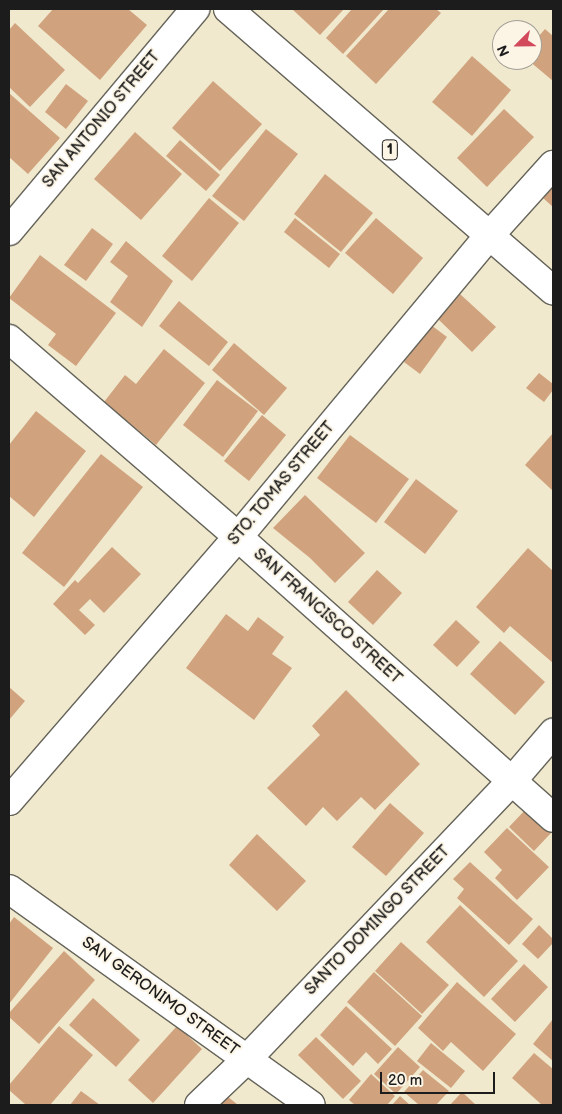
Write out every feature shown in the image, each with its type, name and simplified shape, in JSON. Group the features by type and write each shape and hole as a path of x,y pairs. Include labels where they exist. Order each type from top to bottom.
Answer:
{"main road":[{"name":"SAN ANTONIO STREET","path":"9,231 195,9"},
{"name":"1","path":"228,9 553,291"},
{"name":"STO. TOMAS STREET","path":"9,801 238,537 489,236 553,165"},
{"name":"SAN FRANCISCO STREET","path":"9,339 238,537 553,818"},
{"name":"SANTO DOMINGO STREET","path":"199,1105 247,1059 511,782 553,733"},
{"name":"SAN GERONIMO STREET","path":"9,889 311,1105"}],"building":[{"path":"53,9 128,9 147,25 100,80 38,26"},
{"path":"292,9 344,9 320,35"},
{"path":"352,9 384,9 343,54 326,38"},
{"path":"389,9 436,9 441,13 376,84 346,56"},
{"path":"15,23 65,70 30,107 9,87 9,30"},
{"path":"545,29 553,36 553,81 540,70 542,70 542,32"},
{"path":"472,56 511,90 472,136 432,102"},
{"path":"213,81 262,124 220,171 172,128"},
{"path":"66,84 88,101 66,129 45,112"},
{"path":"9,93 60,138 28,174 9,157"},
{"path":"504,109 534,137 487,187 457,158"},
{"path":"266,129 298,154 244,221 212,196"},
{"path":"135,132 182,174 141,220 94,179"},
{"path":"180,140 220,175 206,191 166,156"},
{"path":"553,168 553,207 533,189"},
{"path":"325,174 373,213 341,252 294,214"},
{"path":"209,198 239,223 192,281 162,256"},
{"path":"295,218 340,254 329,268 284,232"},
{"path":"376,218 423,258 393,294 345,253"},
{"path":"92,228 113,244 86,281 64,265"},
{"path":"126,241 173,281 142,327 110,302 128,276 110,262"},
{"path":"40,255 116,313 76,366 48,345 56,334 9,298"},
{"path":"460,294 496,327 472,352 438,319"},
{"path":"179,301 228,342 209,366 159,326"},
{"path":"431,325 447,337 420,374 404,362"},
{"path":"234,343 287,388 264,415 212,370"},
{"path":"164,349 205,383 156,445 104,402 125,375 136,384"},
{"path":"539,373 553,384 553,390 544,402 526,388"},
{"path":"217,380 258,411 223,457 183,425"},
{"path":"36,411 86,451 34,517 9,496 9,445"},
{"path":"262,415 286,435 249,481 224,461"},
{"path":"553,433 553,491 525,465"},
{"path":"350,435 409,479 376,523 317,478"},
{"path":"101,454 143,487 64,587 22,553"},
{"path":"416,479 458,511 425,554 384,522"},
{"path":"305,495 365,553 335,583 310,558 273,528"},
{"path":"112,547 141,574 104,613 90,599 79,610 95,625 85,635 53,604 75,580 78,583"},
{"path":"528,548 553,571 553,663 510,626 504,633 476,607"},
{"path":"377,570 402,593 373,625 348,602"},
{"path":"226,614 248,631 258,617 284,637 272,654 292,668 254,720 186,668"},
{"path":"456,620 480,642 457,667 433,645"},
{"path":"500,641 545,682 515,715 470,674"},
{"path":"9,687 25,701 9,720"},
{"path":"346,690 420,764 375,810 361,797 337,821 323,807 306,826 267,788 320,735 312,726"},
{"path":"390,803 424,833 386,876 352,847"},
{"path":"526,809 551,833 534,851 509,827"},
{"path":"507,828 549,867 517,900 495,878 502,870 484,852"},
{"path":"257,834 306,881 277,911 229,865"},
{"path":"470,862 533,919 509,945 457,898 464,889 453,879"},
{"path":"460,905 518,961 484,997 426,942"},
{"path":"14,917 53,948 9,1004 9,924"},
{"path":"539,925 553,939 553,943 538,959 522,944"},
{"path":"401,942 449,985 422,1014 375,971"},
{"path":"64,951 95,980 39,1044 9,1017 9,1013"},
{"path":"524,964 548,987 515,1022 491,999"},
{"path":"374,972 422,1016 395,1046 347,1002"},
{"path":"457,982 516,1034 483,1071 451,1042 443,1051 418,1028"},
{"path":"93,998 140,1040 116,1067 69,1025"},
{"path":"346,1006 392,1049 378,1064 366,1052 353,1066 320,1035"},
{"path":"553,1019 553,1061 533,1044"},
{"path":"59,1026 93,1055 50,1105 26,1105 9,1090 9,1085"},
{"path":"177,1026 202,1049 153,1103 128,1080"},
{"path":"316,1037 361,1081 343,1099 298,1055"},
{"path":"431,1043 465,1071 451,1088 417,1061"},
{"path":"398,1047 420,1067 396,1094 374,1074"},
{"path":"534,1053 553,1069 553,1105 542,1105 512,1078"},
{"path":"423,1070 449,1091 436,1105 419,1105 404,1092"},
{"path":"371,1074 395,1096 387,1105 355,1105 349,1100"},
{"path":"81,1091 100,1105 70,1105"},
{"path":"462,1092 476,1105 450,1105"},
{"path":"227,1096 238,1105 220,1105"},
{"path":"400,1096 410,1105 392,1105"}]}
